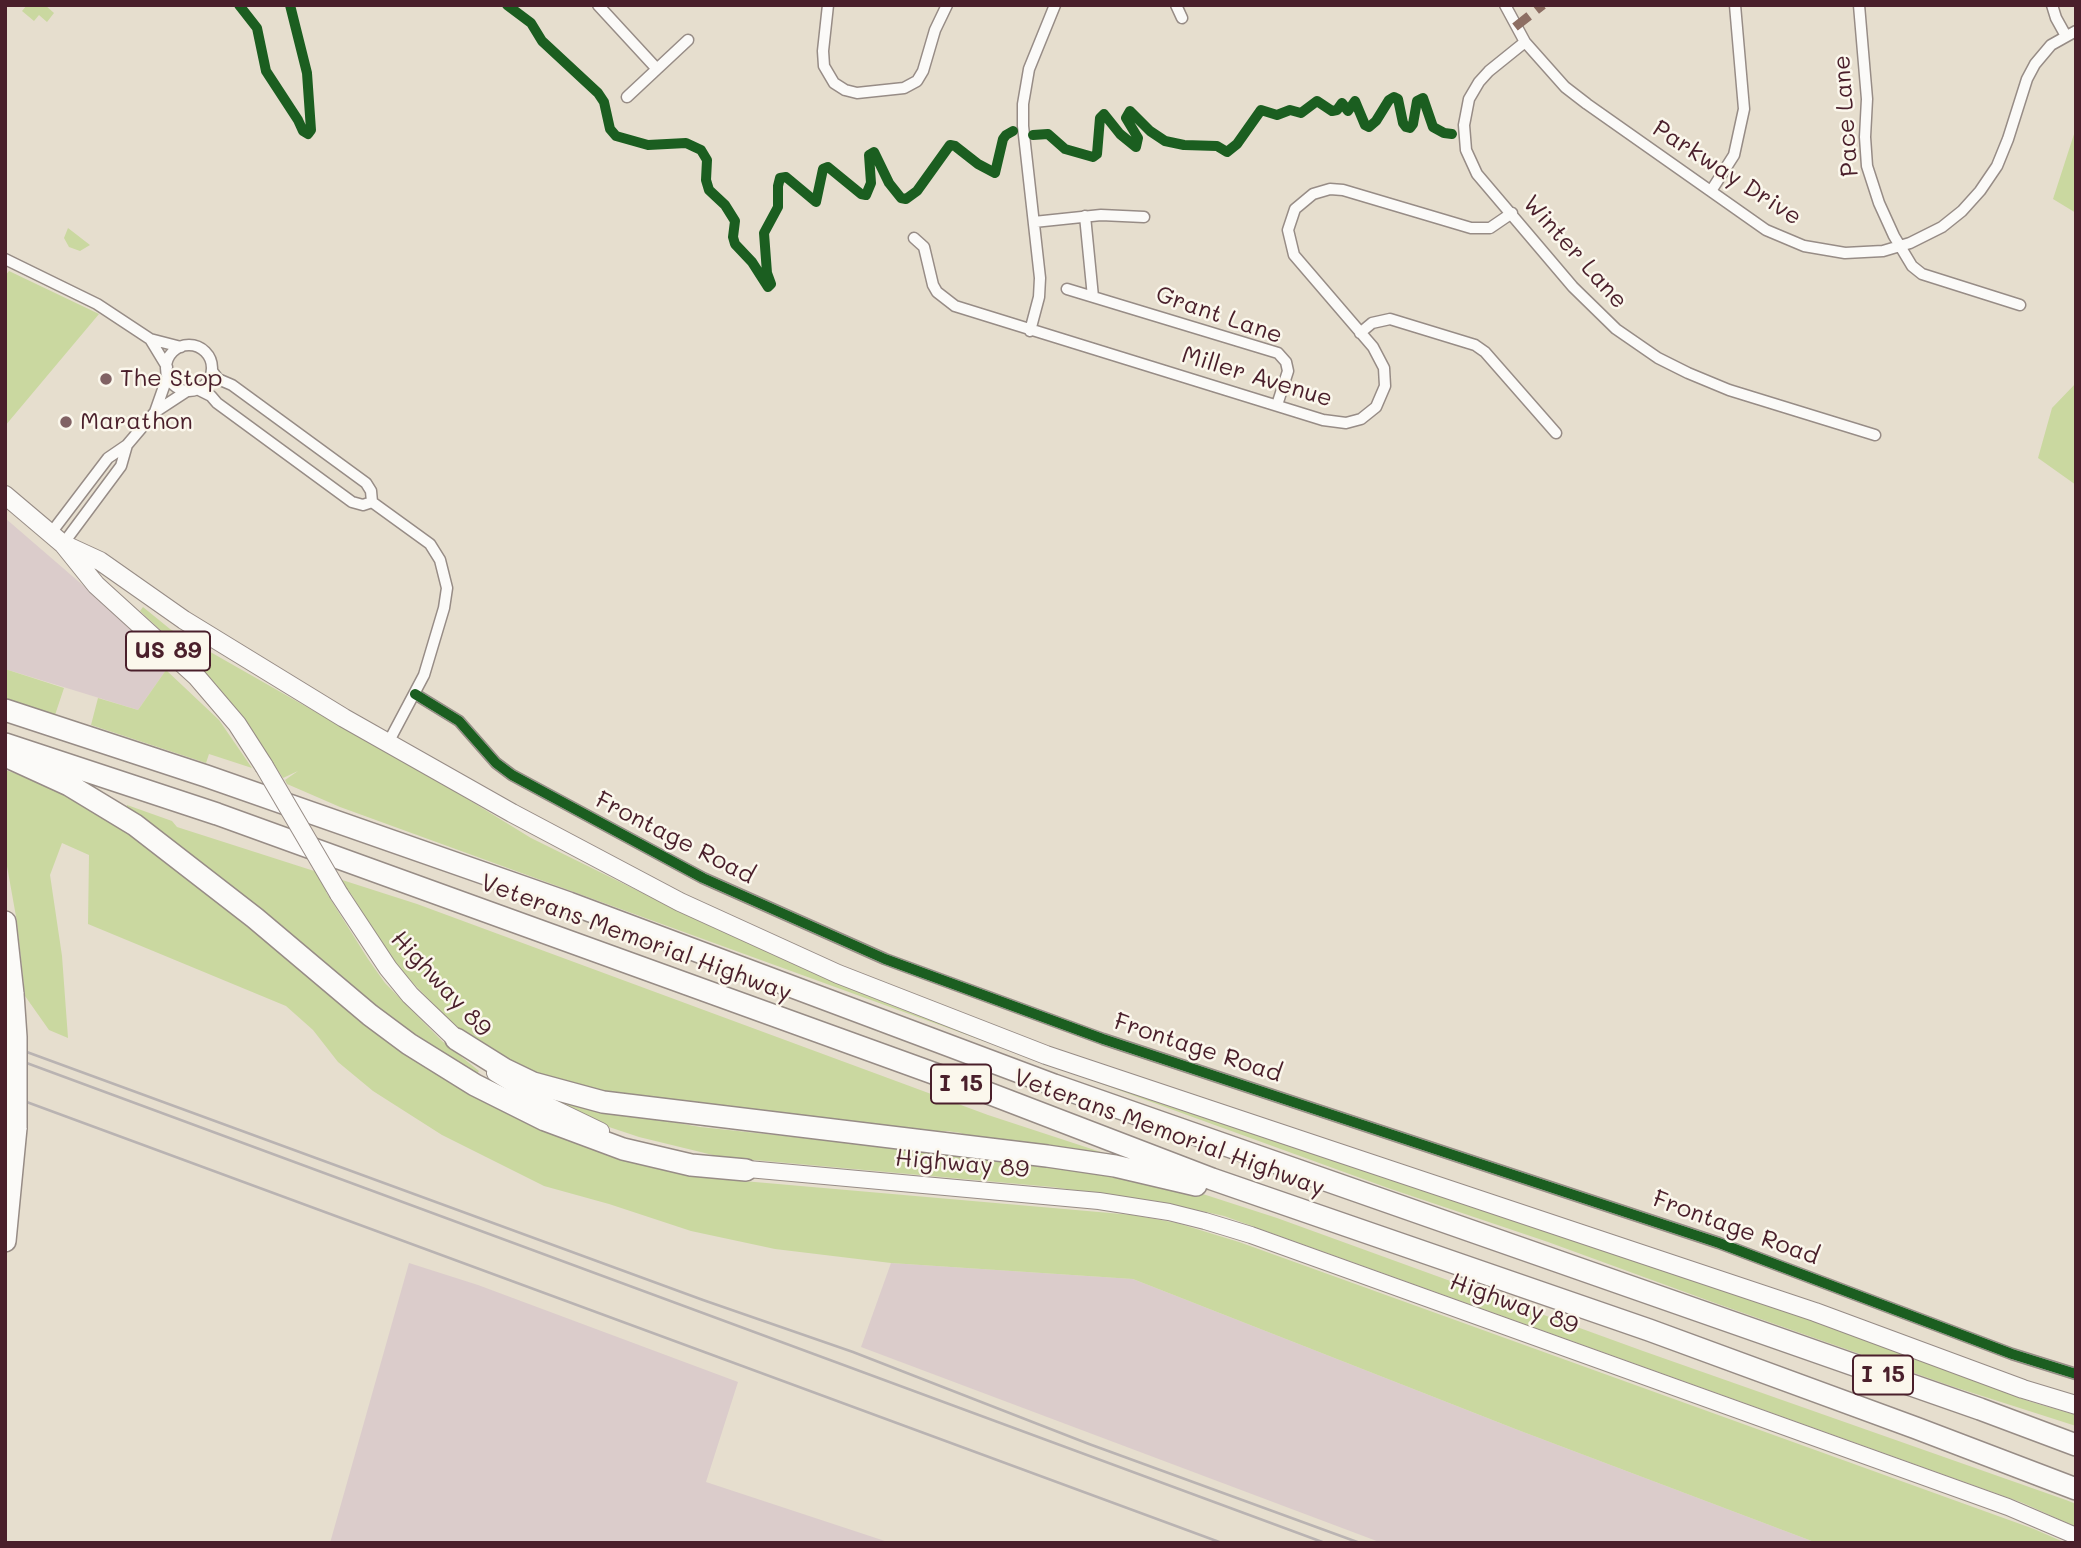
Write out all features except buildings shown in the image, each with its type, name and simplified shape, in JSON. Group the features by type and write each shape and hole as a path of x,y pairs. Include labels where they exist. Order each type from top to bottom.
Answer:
{"highway":[{"name":"Veterans Memorial Highway","path":"5,710 206,776 569,903 1054,1085 2076,1444"},
{"name":"Veterans Memorial Highway","path":"5,744 217,814 988,1093 1294,1208 1649,1330 2076,1489"},
{"path":"5,756 69,785 135,825 255,918 370,1014 410,1044 475,1085 545,1120 623,1149 691,1165 746,1170"},
{"path":"5,922 16,1053 16,1128 5,1241"},
{"path":"456,1039 504,1069 533,1083 603,1102 1115,1166 1294,1208"},
{"path":"1980,1409 2076,1432"}],"main road":[{"name":"Highway 89","path":"5,495 57,538 96,585 196,676 237,724 339,894 388,968 410,995 473,1056 510,1083 586,1124 656,1149 746,1170 1099,1201 1170,1212 1205,1221 1251,1235 2008,1507 2076,1536"},
{"name":"Highway 89","path":"57,538 100,561 206,635 388,743 559,839 680,902 801,958 901,1000 1046,1055 1802,1308 2013,1385 2076,1405"}],"street":[{"path":"598,5 657,69"},
{"path":"828,5 824,66 834,83 857,93 904,88 917,80 923,71 935,30 947,5"},
{"path":"1030,331 1040,287 1023,104 1029,69 1055,5"},
{"path":"1176,5 1182,18"},
{"name":"Parkway Drive","path":"1505,5 1525,42 1575,96 1766,230 1804,247 1857,254 1900,246 1942,227 1962,211 1980,191 2003,153 2030,71 2045,51 2071,34"},
{"path":"1711,191 1734,155 1744,109 1735,5"},
{"name":"Pace Lane","path":"1858,5 1867,99 1867,166 1879,203 1900,246 1912,266 1923,274 2020,305"},
{"path":"2052,5 2056,18 2071,34"},
{"path":"627,97 688,40"},
{"name":"Winter Lane","path":"1525,42 1479,82 1469,99 1464,125 1466,150 1477,174 1573,287 1616,329 1658,358 1729,390 1875,435"},
{"name":"Miller Avenue","path":"914,238 924,247 933,285 943,298 962,309 1339,423 1353,422 1372,412 1384,394 1386,376 1381,360 1299,262 1291,247 1289,223 1295,209 1318,191 1337,189 1477,229 1496,225 1512,213"},
{"path":"1034,222 1085,216 1144,217"},
{"path":"1085,216 1093,297"},
{"path":"5,259 97,304 150,339 181,347 192,345 201,349 211,360 212,371 207,382 155,412 127,445 108,458 57,538"},
{"name":"Grant Lane","path":"1067,289 1278,353 1286,362 1288,371 1277,405"},
{"path":"1360,333 1372,323 1390,319 1475,345 1489,356 1556,433"},
{"path":"150,339 177,387 211,396 216,403 352,502 363,505 372,502"},
{"path":"155,412 170,357 181,347"},
{"path":"212,371 222,381 366,483 371,491 372,502 429,544 440,560 446,579 444,608 424,675 388,743"},
{"path":"57,538 121,466 127,445"},
{"name":"Frontage Road","path":"415,694 459,721 496,763 512,775 703,878 866,950 1070,1028 1731,1247 2011,1354 2076,1374"}],"shaded area":[{"path":"5,518 129,625 166,670 138,710 5,669"},
{"path":"409,1263 478,1285 738,1382 706,1482 891,1543 330,1543"},
{"path":"891,1263 1133,1279 1518,1430 1817,1543 1382,1543 861,1347"}],"green space":[{"path":"27,5 45,5 54,13 47,22 39,15 34,21 22,11"},
{"path":"2076,128 2076,213 2053,199"},
{"path":"68,228 90,245 80,251 69,247 64,238"},
{"path":"9,271 99,314 5,426 5,276"},
{"path":"2076,383 2076,485 2038,458 2052,408"},
{"path":"143,607 170,629 456,792 531,838 701,922 866,995 914,1014 1236,1124 1768,1299 2028,1401 2076,1415 2076,1426 1951,1386 1548,1242 1388,1188 340,807 287,784 285,780 298,771 283,778 224,694 140,611"},
{"path":"5,669 64,688 55,715 5,698"},
{"path":"166,670 219,720 252,768 209,754 206,763 91,725 98,698 138,710"},
{"path":"5,770 59,788 138,837 385,1036 683,1172 732,1180 1133,1215 1177,1223 1239,1242 2034,1529 2066,1543 1817,1543 1518,1430 1133,1279 891,1263 775,1249 691,1231 544,1186 442,1135 373,1091 338,1062 313,1030 286,1006 88,924 89,855 62,843 50,875 62,956 68,1038 49,1030 25,996 17,922 5,855"},
{"path":"127,805 172,821 177,827 417,904 988,1115 1116,1157 969,1138 961,1133 947,1131 928,1134 670,1106 544,1081 473,1041 454,1025 404,974 351,894 326,892 385,983 442,1041 479,1071 476,1076 424,1045 125,810"},
{"path":"550,1100 700,1127 1049,1164 1175,1185 1277,1218 2066,1500 2076,1504 2076,1527 2023,1503 1224,1216 1156,1201 1052,1187 721,1157 639,1137 597,1123"}],"railway":[{"path":"5,1044 703,1300 853,1352 1089,1444 1360,1543"},
{"path":"5,1055 1325,1543"},
{"path":"5,1094 1222,1543"}],"marked path":[{"path":"1515,27 1543,5"}],"cycle path":[{"path":"239,5 257,28 266,71 303,131 308,134 311,130 307,73 290,5"},
{"path":"507,5 531,23 542,41 598,93 604,102 610,129 616,136 648,145 686,143 701,150 707,160 706,180 709,190 725,205 735,221 735,244 752,262 768,287 771,284 767,273 764,233 778,207 780,178 786,177 816,202 823,169 828,167 861,194 866,195 871,183 869,155 874,152 889,183 901,198 906,199 917,191 950,145 995,173 1003,139 1013,131"},
{"path":"1033,135 1048,134 1065,149 1093,157 1097,154 1100,118 1104,114 1120,134 1136,147 1138,138 1126,118 1130,111 1150,131 1165,141 1184,145 1217,146 1227,152 1237,144 1261,110 1277,115 1290,110 1301,113 1317,101 1332,111 1337,110 1342,103 1348,111 1355,101 1365,125 1369,127 1394,97 1398,99 1406,127 1410,128 1413,124 1417,101 1423,98 1433,127 1452,134"},
{"path":"415,694 459,721 496,763 512,775 703,878 885,959 1103,1039 1719,1243 2012,1354 2076,1374"}],"place":[{"name":"The Stop","path":"106,379"},
{"name":"Marathon","path":"66,422"}]}
